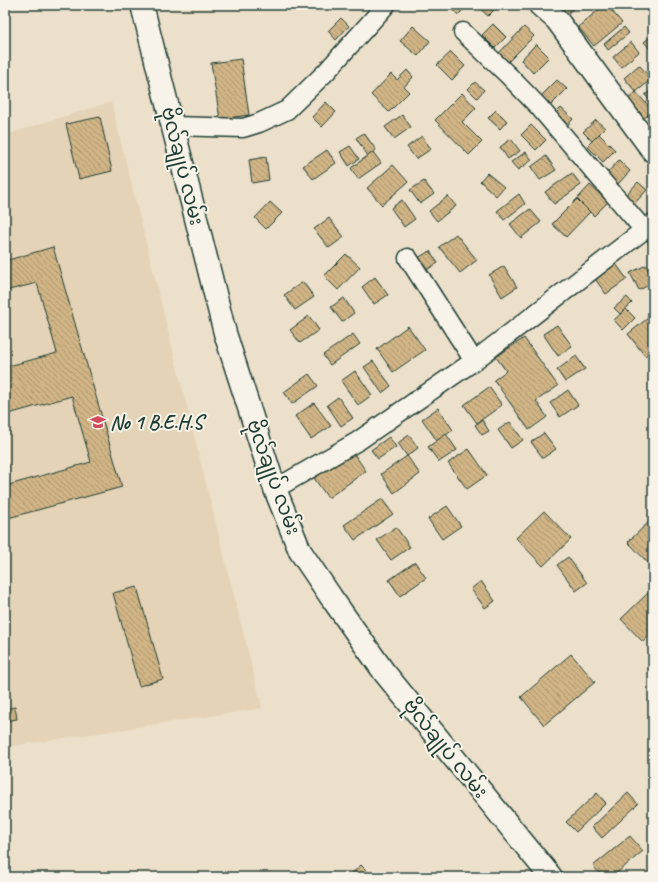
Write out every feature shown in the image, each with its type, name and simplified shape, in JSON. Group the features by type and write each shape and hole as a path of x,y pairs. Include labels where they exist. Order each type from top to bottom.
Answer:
{"main road":[{"name":"ဗိုလ်ချုပ် လမ်း","path":"142,5 225,333 275,489 300,551 380,666 551,877"},
{"path":"540,5 557,20 653,151"}],"street":[{"path":"173,126 243,128 259,123 287,110 326,72 386,5"},
{"path":"275,489 358,441 474,362 649,226 539,107 463,32"},
{"path":"408,258 474,362"}],"shaded area":[{"name":"No 1 B.E.H.S","path":"111,102 262,708 5,747 5,135"}],"building":[{"path":"453,5 468,5 458,15 451,7"},
{"path":"476,5 499,5 488,16"},
{"path":"558,5 571,5 574,8 566,15"},
{"path":"604,5 607,5 622,23 594,46 578,27"},
{"path":"341,18 349,26 336,40 328,31"},
{"path":"493,24 506,37 495,48 482,35"},
{"path":"413,26 430,41 418,56 400,41"},
{"path":"524,27 534,36 506,64 497,55"},
{"path":"624,27 629,33 608,50 604,44"},
{"path":"653,35 653,52 644,42"},
{"path":"631,42 639,52 621,67 613,57"},
{"path":"536,44 549,57 533,73 521,60"},
{"path":"451,52 465,66 452,80 437,65"},
{"path":"241,59 249,115 220,119 211,63"},
{"path":"639,65 652,79 636,92 624,78"},
{"path":"407,70 413,77 404,87 409,92 389,112 371,95 391,74 397,80"},
{"path":"557,80 567,89 548,108 538,99"},
{"path":"475,82 484,90 477,98 468,89"},
{"path":"653,89 653,104 645,95"},
{"path":"636,92 653,111 642,120 626,101"},
{"path":"462,93 476,108 462,122 482,142 469,155 435,120"},
{"path":"326,102 336,112 322,127 312,117"},
{"path":"561,108 573,119 566,127 554,115"},
{"path":"496,110 507,121 500,129 488,118"},
{"path":"402,115 411,127 394,139 385,127"},
{"path":"100,117 112,171 79,179 66,124"},
{"path":"596,120 605,128 592,141 583,132"},
{"path":"531,125 546,140 536,150 521,135"},
{"path":"364,133 376,150 368,156 356,138"},
{"path":"599,134 615,150 603,162 587,146"},
{"path":"422,136 431,149 416,159 407,147"},
{"path":"511,139 520,151 508,159 500,147"},
{"path":"350,146 359,159 349,166 340,152"},
{"path":"327,150 336,163 313,179 303,166"},
{"path":"373,152 381,163 358,179 351,168"},
{"path":"526,152 532,160 518,170 511,162"},
{"path":"546,156 556,170 540,180 531,167"},
{"path":"266,157 269,180 252,183 249,160"},
{"path":"619,160 630,171 618,184 607,173"},
{"path":"393,165 408,182 382,205 367,188"},
{"path":"487,173 504,187 496,196 480,181"},
{"path":"572,173 581,185 554,204 545,192"},
{"path":"424,181 434,194 420,204 410,190"},
{"path":"638,182 647,190 633,205 624,197"},
{"path":"590,185 608,202 594,216 577,199"},
{"path":"519,194 525,204 504,220 497,211"},
{"path":"448,196 456,206 437,221 429,211"},
{"path":"577,199 590,212 566,237 552,224"},
{"path":"402,200 415,219 404,227 391,208"},
{"path":"270,202 282,213 266,229 255,218"},
{"path":"530,209 541,222 521,238 510,224"},
{"path":"329,218 344,237 329,248 314,229"},
{"path":"653,232 653,253 645,235"},
{"path":"456,234 477,260 460,273 439,247"},
{"path":"53,247 122,487 8,518 5,506 5,486 91,462 72,396 5,415 5,367 57,353 37,283 5,291 5,261"},
{"path":"430,251 438,263 423,272 416,259"},
{"path":"346,254 360,267 338,290 324,276"},
{"path":"616,264 627,279 606,294 595,279"},
{"path":"646,265 653,279 653,283 639,290 630,273"},
{"path":"504,266 517,287 502,297 489,275"},
{"path":"375,277 388,295 374,304 362,287"},
{"path":"303,282 314,297 295,310 284,295"},
{"path":"627,297 632,303 620,314 614,308"},
{"path":"344,298 354,313 342,322 331,307"},
{"path":"626,309 635,318 623,330 614,320"},
{"path":"309,316 319,330 300,343 290,330"},
{"path":"648,318 653,325 653,350 645,356 628,334"},
{"path":"557,325 572,346 558,356 543,334"},
{"path":"408,326 425,350 393,372 377,349"},
{"path":"353,334 360,344 330,365 323,355"},
{"path":"524,338 558,386 536,401 547,417 529,430 494,380 506,371 496,357"},
{"path":"576,356 585,369 565,382 557,370"},
{"path":"373,361 391,386 382,393 364,367"},
{"path":"355,371 372,395 358,405 341,381"},
{"path":"309,374 318,386 292,404 284,392"},
{"path":"489,387 502,405 477,423 464,405"},
{"path":"568,390 578,405 560,417 550,403"},
{"path":"338,397 353,418 341,426 327,405"},
{"path":"314,403 331,426 311,439 295,416"},
{"path":"438,408 453,430 437,441 422,419"},
{"path":"482,420 489,431 482,435 475,425"},
{"path":"510,422 523,440 511,448 498,430"},
{"path":"544,433 556,449 543,458 531,442"},
{"path":"446,434 457,450 439,462 428,447"},
{"path":"409,435 418,448 407,456 398,443"},
{"path":"389,437 396,447 378,459 371,450"},
{"path":"469,449 487,475 467,489 448,463"},
{"path":"352,451 366,471 328,498 314,478"},
{"path":"407,456 420,474 394,493 381,474"},
{"path":"382,499 393,514 355,540 344,525"},
{"path":"447,506 461,526 442,539 428,519"},
{"path":"544,511 571,539 543,566 516,538"},
{"path":"653,518 653,568 628,542"},
{"path":"396,527 410,547 391,560 377,540"},
{"path":"568,557 587,583 576,591 557,565"},
{"path":"415,562 426,578 400,596 389,580"},
{"path":"481,581 495,601 485,608 471,589"},
{"path":"137,587 163,679 139,686 113,593"},
{"path":"649,592 653,597 653,632 643,642 621,619"},
{"path":"571,654 595,682 544,725 521,697"},
{"path":"15,707 17,719 5,721 5,709"},
{"path":"597,793 606,803 576,832 566,822"},
{"path":"628,793 638,804 602,838 592,827"},
{"path":"630,836 643,851 612,877 603,877 593,866"},
{"path":"361,865 373,877 348,877"}],"place":[{"name":"No 1 B.E.H.S","path":"98,422"}]}
